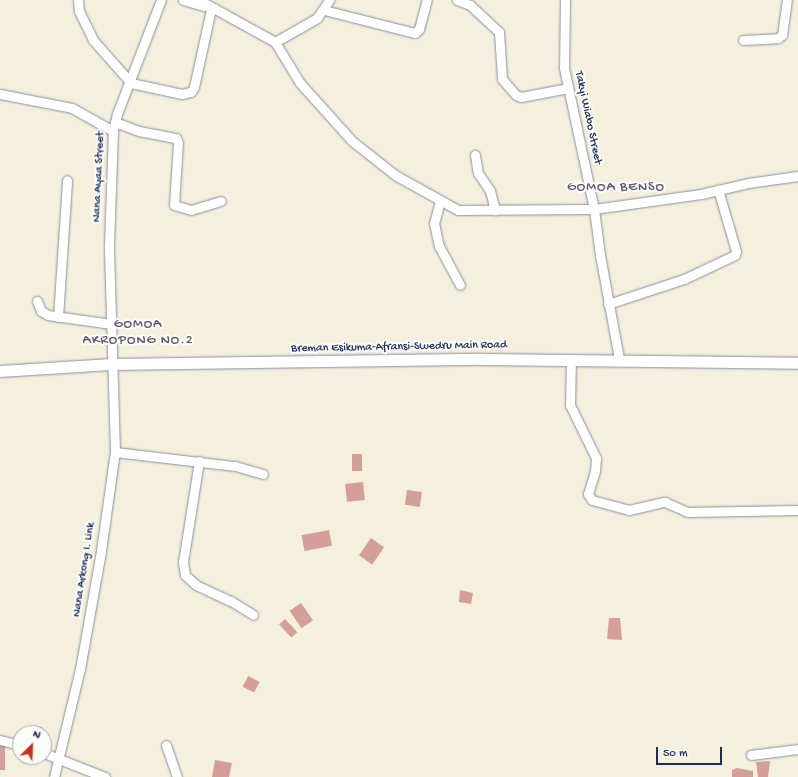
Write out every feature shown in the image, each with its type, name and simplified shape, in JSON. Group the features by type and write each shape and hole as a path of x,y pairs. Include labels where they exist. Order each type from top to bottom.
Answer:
{"main road":[{"name":"Breman Esikuma-Afransi-Swedru Main Road","path":"0,371 111,364 571,359 798,363"}],"street":[{"path":"78,0 79,11 93,40 131,83 182,94 191,92 211,9"},
{"name":"Nana Ayaa Street","path":"111,364 109,245 114,127 161,0"},
{"path":"183,0 211,9 275,42 300,83 352,141 381,166 458,210 594,209 798,176"},
{"path":"199,0 211,9"},
{"path":"275,42 315,19 324,10 330,0"},
{"path":"324,10 415,33 419,29 427,0"},
{"path":"457,0 470,5 499,32 502,79 516,95 521,97 568,88"},
{"name":"Takyi Wiabo Street","path":"565,0 563,60 594,209 608,304 619,359"},
{"path":"743,40 778,38 782,35 787,0"},
{"path":"0,94 72,108 114,127 176,138 178,143 174,205 191,210 221,201"},
{"path":"475,155 478,174 490,190 495,210"},
{"path":"58,317 68,180"},
{"path":"608,304 684,279 735,255 736,251 718,190"},
{"path":"440,201 434,223 439,246 460,285"},
{"path":"37,301 41,311 58,317 111,324"},
{"path":"571,359 570,405 596,458 595,471 588,494 592,500 629,510 665,502 686,512 798,510"},
{"name":"Nana Arkong I. Link","path":"54,777 80,669 101,551 115,452 111,364"},
{"path":"115,452 235,466 263,474"},
{"path":"199,461 183,562 185,575 196,585 231,601 253,615"},
{"path":"0,740 12,743"},
{"path":"166,745 177,777"},
{"path":"751,755 798,749"},
{"path":"52,756 104,777"}],"building":[{"path":"352,454 362,454 362,471 352,471"},
{"path":"363,482 365,500 347,502 345,484"},
{"path":"407,490 422,492 420,507 405,505"},
{"path":"329,530 332,546 305,551 302,535"},
{"path":"371,538 384,547 372,564 359,555"},
{"path":"460,590 473,593 471,604 459,602"},
{"path":"301,603 313,620 302,628 290,611"},
{"path":"609,618 620,618 622,640 607,639"},
{"path":"285,619 297,632 291,638 279,624"},
{"path":"248,676 260,682 254,693 243,687"},
{"path":"0,745 5,745 5,770 0,770"},
{"path":"215,760 232,763 229,777 212,777"},
{"path":"770,761 768,777 758,777 756,762"},
{"path":"737,768 753,771 753,777 732,777 732,770"}],"district":[{"name":"GOMOA BENSO","path":"616,188"},
{"name":"GOMOA AKROPONG NO.2","path":"138,334"}]}
